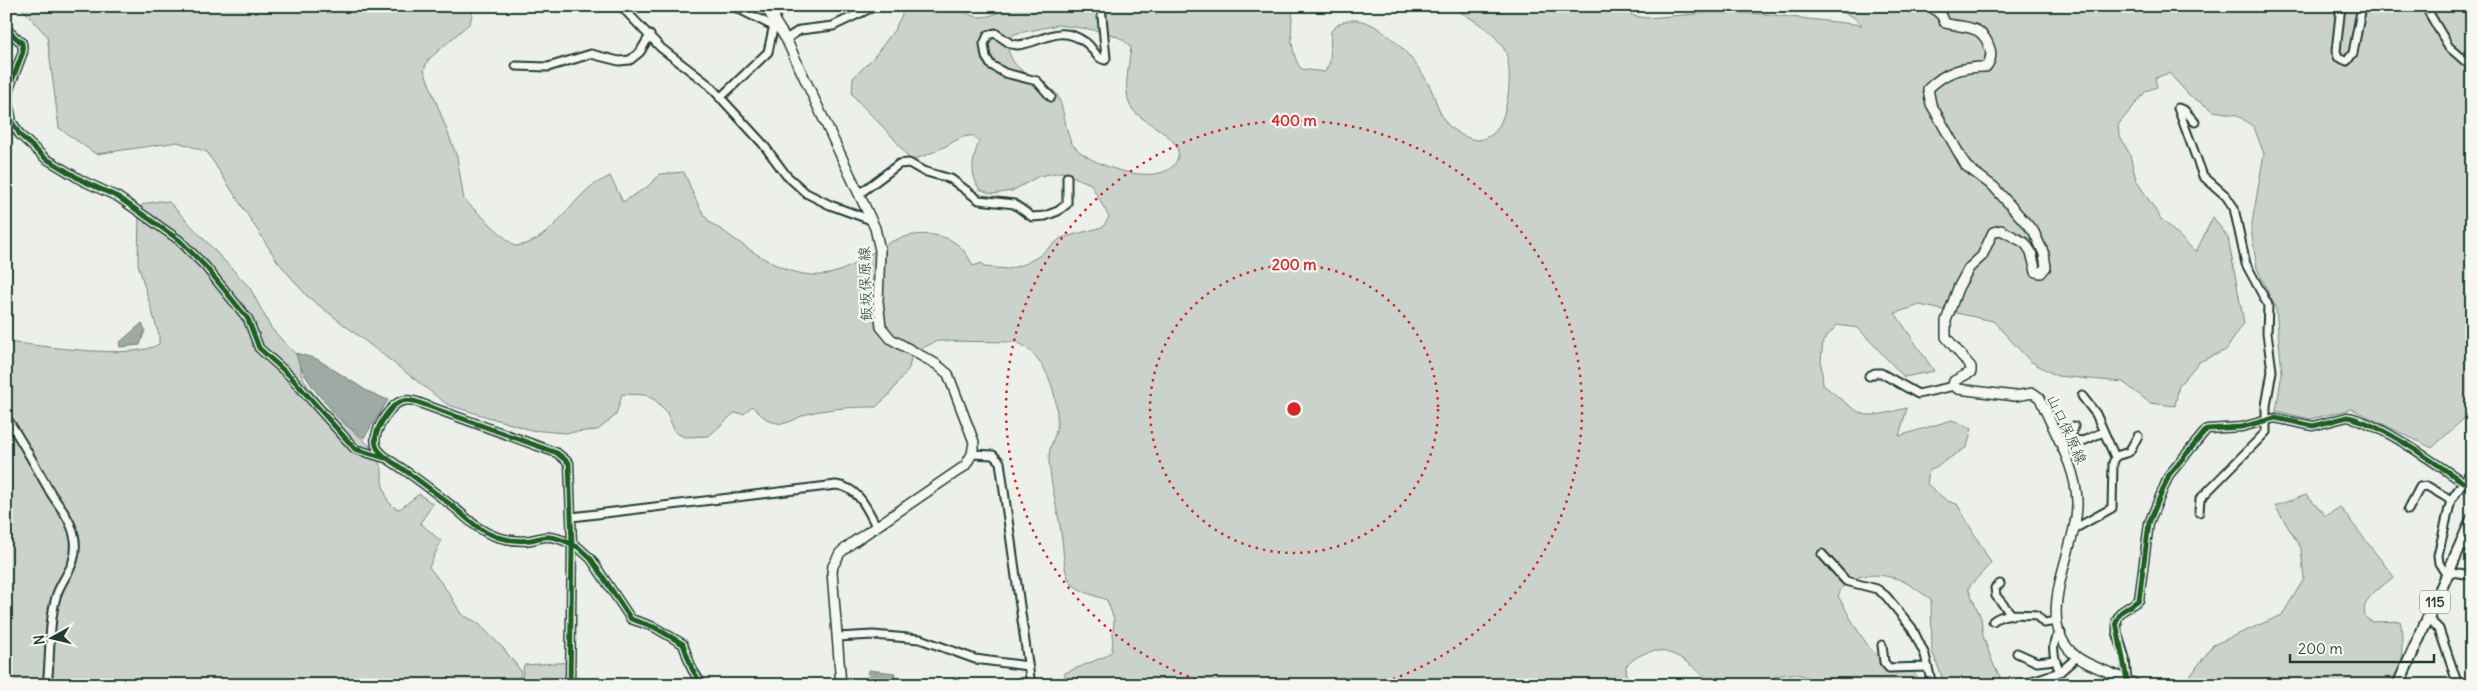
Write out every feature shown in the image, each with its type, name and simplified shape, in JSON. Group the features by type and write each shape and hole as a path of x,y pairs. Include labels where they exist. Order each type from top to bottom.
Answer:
{"highway":[{"name":"115","path":"2398,685 2472,519"}],"main road":[{"name":"飯坂保原線","path":"765,6 786,39 872,220 880,250 878,301 880,327 898,344 936,364 948,374 972,432 974,442 972,454"},
{"path":"1931,6 1942,16 1945,23 1980,31 1987,40 1991,52 1990,62 1986,67 1966,68 1948,72 1928,89 1928,98 1966,166 1994,187 2034,232 2044,254 2046,267 2041,273 2036,272 2031,252 2025,243 2001,230 1993,232 1982,256 1969,268 1958,288 1946,321 1946,337 1970,362 1971,367 1970,372 1954,381 1954,386"},
{"name":"山口保原線","path":"1954,386 2004,395 2036,394 2062,449 2076,484 2077,504 2074,529 2056,596 2057,621 2067,646 2077,657"},
{"path":"841,685 836,637 833,566 840,553 964,466 972,454"},
{"path":"2077,657 2136,685"}],"street":[{"path":"621,6 666,52 695,72 750,129 786,175 801,189 830,205 872,220"},
{"path":"733,6 775,24"},
{"path":"720,98 768,52 778,6"},
{"path":"786,39 800,30 833,26 874,6"},
{"path":"1052,97 1037,81 996,70 986,57 985,39 988,35 995,33 1011,44 1018,45 1062,32 1089,44 1099,58 1105,60 1101,6"},
{"path":"2341,6 2336,51 2338,57 2347,61 2353,53 2362,6"},
{"path":"2425,6 2449,47 2472,67"},
{"path":"6,29 22,43 23,52 10,86 8,101 10,115 20,135 45,158 83,181 118,197 179,240 205,266 248,319 259,348 290,376 354,449 390,460"},
{"path":"516,66 548,66 578,56 592,54 619,61 630,60 640,52 650,35"},
{"path":"2195,122 2184,110 2178,108 2203,176 2226,196 2234,208 2246,264 2268,305 2267,333 2272,370 2266,406 2266,432 2200,499 2199,512"},
{"path":"859,194 899,164 906,163 926,173 951,179 979,200 1011,202 1029,216 1036,217 1058,211 1067,204 1067,177"},
{"path":"1869,376 1881,373 1918,394 1954,386"},
{"path":"2074,529 2112,508 2111,472 2115,457 2096,414 2082,396"},
{"path":"570,685 572,545 571,466 562,456 412,400 401,401 395,404 388,412 377,433 377,448 390,460 424,484 473,526 502,538 523,541 550,537 572,545 578,547 591,559 631,619 654,627 683,644 692,669 702,685"},
{"path":"6,417 49,491 69,520 75,542 74,556 69,573 56,596 50,640 47,685"},
{"path":"2127,682 2125,658 2117,632 2117,619 2121,612 2139,600 2148,523 2169,474 2207,429 2242,427 2275,418 2313,426 2347,417 2355,418 2426,457 2463,482"},
{"path":"2062,449 2069,439 2074,426"},
{"path":"2069,439 2083,441 2103,432"},
{"path":"2115,457 2129,452 2138,436"},
{"path":"972,454 993,456 1000,462 1031,685"},
{"path":"2472,470 2451,500 2438,558 2442,569 2448,572 2472,575"},
{"path":"572,517 836,485 849,489 858,496 876,526"},
{"path":"2408,510 2420,487 2428,486 2451,500"},
{"path":"2459,547 2472,547"},
{"path":"1822,554 1846,581 1882,591 1912,628 1925,655 1932,685"},
{"path":"2000,584 1995,588 1996,596 2012,615"},
{"path":"1993,621 2012,615 2036,615 2046,623 2057,621"},
{"path":"2428,618 2439,629 2458,685"},
{"path":"2060,672 2055,660 2055,642 2061,634"},
{"path":"836,637 873,635 920,639 975,659 1028,666"},
{"path":"1882,645 1884,662 1889,668 1928,668"},
{"path":"2017,653 2039,662 2055,660"},
{"path":"2019,685 2060,672 2077,657"}],"shaded area":[{"path":"20,6 474,6 470,23 428,60 424,70 457,157 464,200 514,246 526,244 537,239 557,222 593,185 610,176 623,202 647,187 660,174 684,172 694,197 712,224 774,264 801,274 815,275 829,274 842,270 890,243 903,237 917,235 941,236 953,241 966,254 973,266 982,263 984,267 1008,269 1025,264 1039,256 1061,238 1103,227 1109,217 1091,184 1062,172 1039,176 1012,191 992,194 979,189 974,177 973,166 979,142 974,136 961,138 936,151 910,161 890,134 852,94 853,78 874,57 895,29 906,6 959,6 970,15 982,17 995,14 1007,6 1125,6 1157,11 1197,10 1213,6 1293,6 1292,39 1297,62 1301,69 1325,72 1330,62 1331,31 1341,23 1355,20 1368,23 1381,30 1393,40 1415,63 1449,126 1465,137 1479,140 1493,134 1499,127 1503,117 1509,78 1507,55 1492,34 1478,23 1449,6 1615,6 1634,16 1647,18 1707,13 1763,14 1862,25 1852,16 1822,6 2472,6 2472,411 2432,448 2352,409 2310,419 2276,411 2282,373 2276,309 2257,268 2251,229 2264,154 2254,127 2237,115 2214,111 2189,95 2169,73 2155,78 2157,87 2146,91 2118,125 2119,134 2130,155 2136,180 2161,219 2196,252 2213,217 2228,238 2244,323 2226,350 2199,362 2179,385 2175,406 2150,403 2123,382 2057,376 2030,361 1993,321 1920,305 1895,313 1934,371 1904,377 1858,328 1837,325 1823,341 1821,360 1823,385 1863,414 1878,415 1907,408 1899,436 1952,420 1972,428 1967,447 1929,471 1927,484 1947,501 1957,504 1991,563 1968,588 1981,618 1983,636 1994,666 2003,682 1944,682 1932,651 1931,599 1905,582 1877,575 1849,581 1838,596 1859,633 1874,653 1886,661 1913,672 1920,685 1822,685 1804,676 1788,674 1774,677 1770,685 1711,685 1703,675 1683,660 1667,652 1659,651 1642,654 1626,666 1627,685 1063,685 1065,673 1106,656 1112,651 1114,619 1107,600 1076,587 1067,575 1049,461 1057,425 1056,401 1053,388 1042,365 1026,347 1016,342 937,341 912,353 909,368 889,395 876,407 818,411 781,424 766,419 752,406 744,414 734,413 709,436 684,437 675,432 666,411 655,400 645,395 622,394 616,415 598,430 564,433 531,430 448,405 307,296 278,262 207,152 178,142 96,154 59,128 47,36","holes":["1058,25 1109,34 1126,42 1131,48 1127,77 1128,99 1135,112 1161,131 1176,145 1178,153 1176,162 1167,170 1155,174 1122,171 1091,159 1079,151 1071,142 1058,96 1047,86 1025,73 1013,62 1007,43 1014,34"]},
{"path":"160,201 169,202 250,288 271,328 301,360 301,374 307,385 323,405 370,446 382,469 382,483 388,501 395,508 400,509 419,494 433,504 420,523 441,541 429,567 449,593 461,614 478,623 503,648 521,671 519,685 6,685 6,342 108,352 146,349 159,344 159,335 138,264 139,210 143,204"},
{"path":"142,323 145,330 140,345 120,347 119,343"},
{"path":"296,353 317,359 367,391 388,400 364,438 344,422 323,400 299,364"},
{"path":"2306,495 2326,516 2340,507 2394,577 2367,600 2364,612 2367,619 2373,622 2400,621 2402,638 2401,671 2390,685 2195,685 2186,682 2213,645 2282,615 2304,579 2301,548 2275,506"},
{"path":"574,662 574,685 521,685 524,665"},
{"path":"869,670 895,673 894,685 872,685 873,680 868,678"}],"waterway":[{"path":"2447,685 2472,682"}],"cycle path":[{"path":"6,29 22,43 23,52 10,86 8,101 12,122 20,135 45,158 83,181 118,197 179,240 205,266 248,319 259,348 290,376 355,449 385,458"},
{"path":"570,685 572,545 569,463 557,453 417,402 409,400 399,402 387,413 377,433 376,444 382,454 475,525 491,535 518,541 553,537 568,543 572,544 578,547 591,559 631,619 654,627 683,644 692,669 702,685"},
{"path":"2128,685 2116,622 2121,612 2139,600 2149,523 2169,475 2207,429 2242,427 2275,418 2313,426 2347,417 2374,426 2463,482"}]}
